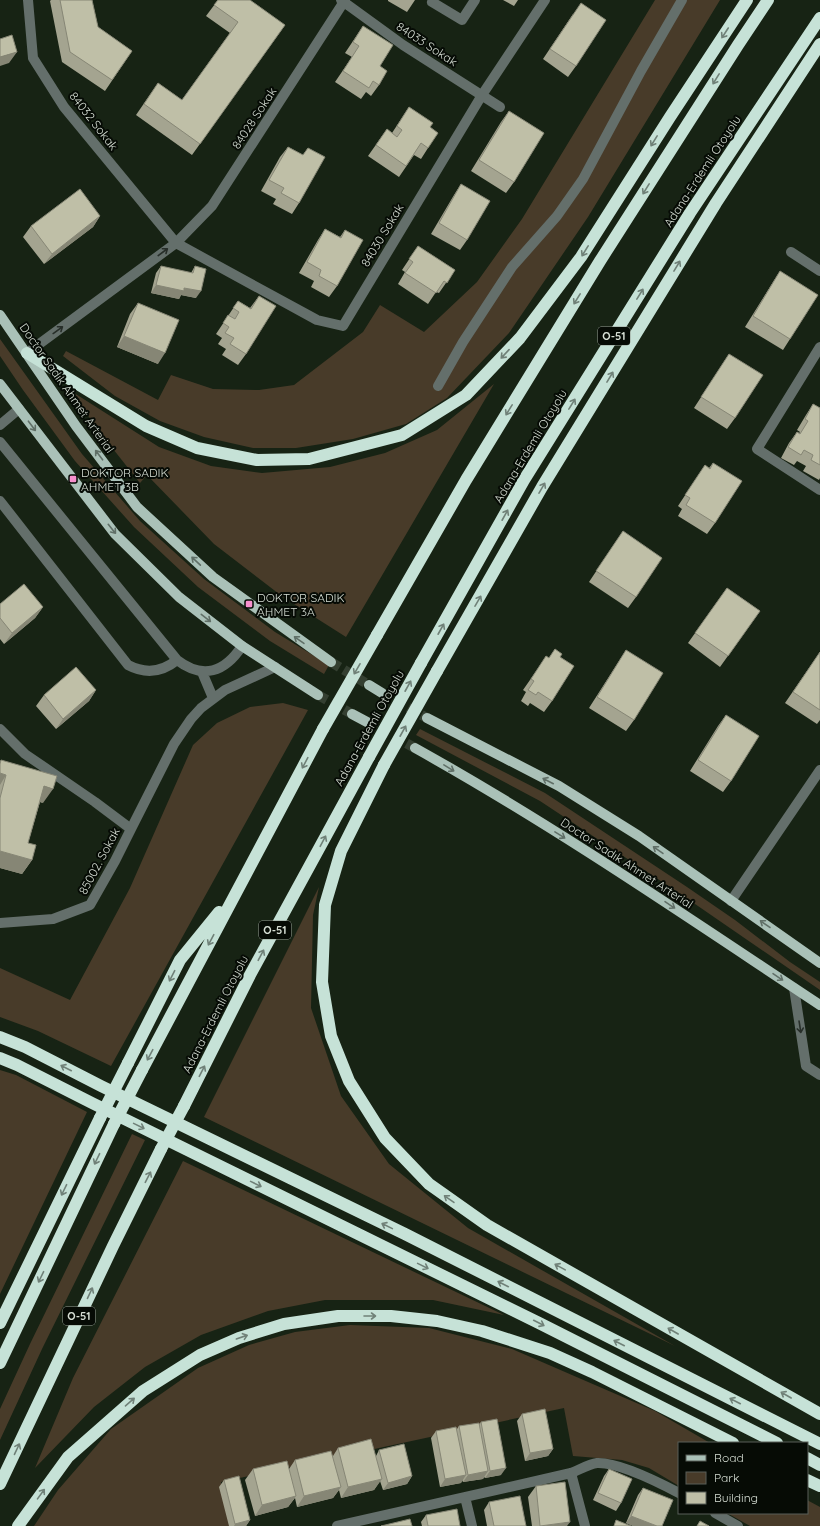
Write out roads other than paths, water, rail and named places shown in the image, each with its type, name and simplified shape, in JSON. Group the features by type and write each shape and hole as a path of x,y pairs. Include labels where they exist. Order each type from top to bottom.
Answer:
{"highway":[{"path":"27,353 146,426 197,448 257,460 309,459 402,436 466,395 520,338 581,257 747,0"},
{"path":"0,1363 114,1124 323,729 466,480 592,275 768,0"},
{"name":"Adana-Erdemli Otoyolu","path":"0,1484 113,1246 250,975 422,662 524,480 690,213 820,18"},
{"path":"820,44 716,203 542,487 384,765 341,851 325,904 322,982 331,1036 348,1081 385,1138 429,1184 487,1225 820,1414"},
{"path":"0,1323 100,1118 180,960 237,889"},
{"path":"0,1037 25,1047 101,1086 398,1231 820,1444"},
{"path":"0,1058 17,1065 539,1323 775,1442"},
{"path":"18,1526 68,1457 143,1391 200,1355 239,1338 284,1324 338,1316 390,1316 437,1321 482,1331 512,1340 550,1353 592,1372 731,1442"},
{"path":"808,1459 820,1465"},
{"path":"808,1480 820,1486"}],"main road":[{"name":"Doctor Sadık Ahmet Arterial","path":"0,315 76,426 138,507 213,577 331,662"},
{"path":"0,384 115,534 179,597 242,646 318,694"},
{"path":"369,685 382,693"},
{"path":"352,714 367,722"},
{"path":"428,718 559,786 640,836 820,962"},
{"name":"Doctor Sadık Ahmet Arterial","path":"415,748 531,817 646,889 820,1006"}],"street":[{"name":"84032 Sokak","path":"28,0 33,58 64,106 176,243"},
{"path":"433,0 432,2 462,20 475,0"},
{"name":"84030 Sokak","path":"176,243 317,320 343,326 482,95 545,0"},
{"path":"438,386 463,342 512,267 557,216 582,179 682,0"},
{"name":"84028 Sokak","path":"27,353 176,243 212,206 343,1"},
{"name":"84033 Sokak","path":"343,1 403,45 500,107"},
{"path":"791,252 820,272"},
{"path":"820,347 757,449 820,490"},
{"path":"0,425 19,409"},
{"path":"0,442 177,660 184,666 202,672 211,671 227,664 233,659 242,646"},
{"path":"0,501 128,665 145,671 154,671 166,667 177,660"},
{"path":"130,829 182,731 196,713 213,698 238,683 275,667"},
{"path":"202,672 213,698"},
{"name":"85002. Sokak","path":"0,729 24,754 95,802 130,829 115,861 90,905 53,919 0,922"},
{"path":"731,901 820,770"},
{"path":"794,988 806,1066 820,1074"},
{"path":"337,1526 351,1525 571,1473 597,1463 622,1468 678,1492"},
{"path":"571,1473 586,1526"},
{"path":"465,1497 472,1526"},
{"path":"716,1514 738,1526"}],"tunnel":[{"path":"331,662 369,685"},
{"path":"382,693 427,718"},
{"path":"318,695 352,714"},
{"path":"367,722 415,748"}],"place":[{"name":"DOKTOR SADIK AHMET 3B","path":"73,479"},
{"name":"DOKTOR SADIK AHMET 3A","path":"249,604"}]}
